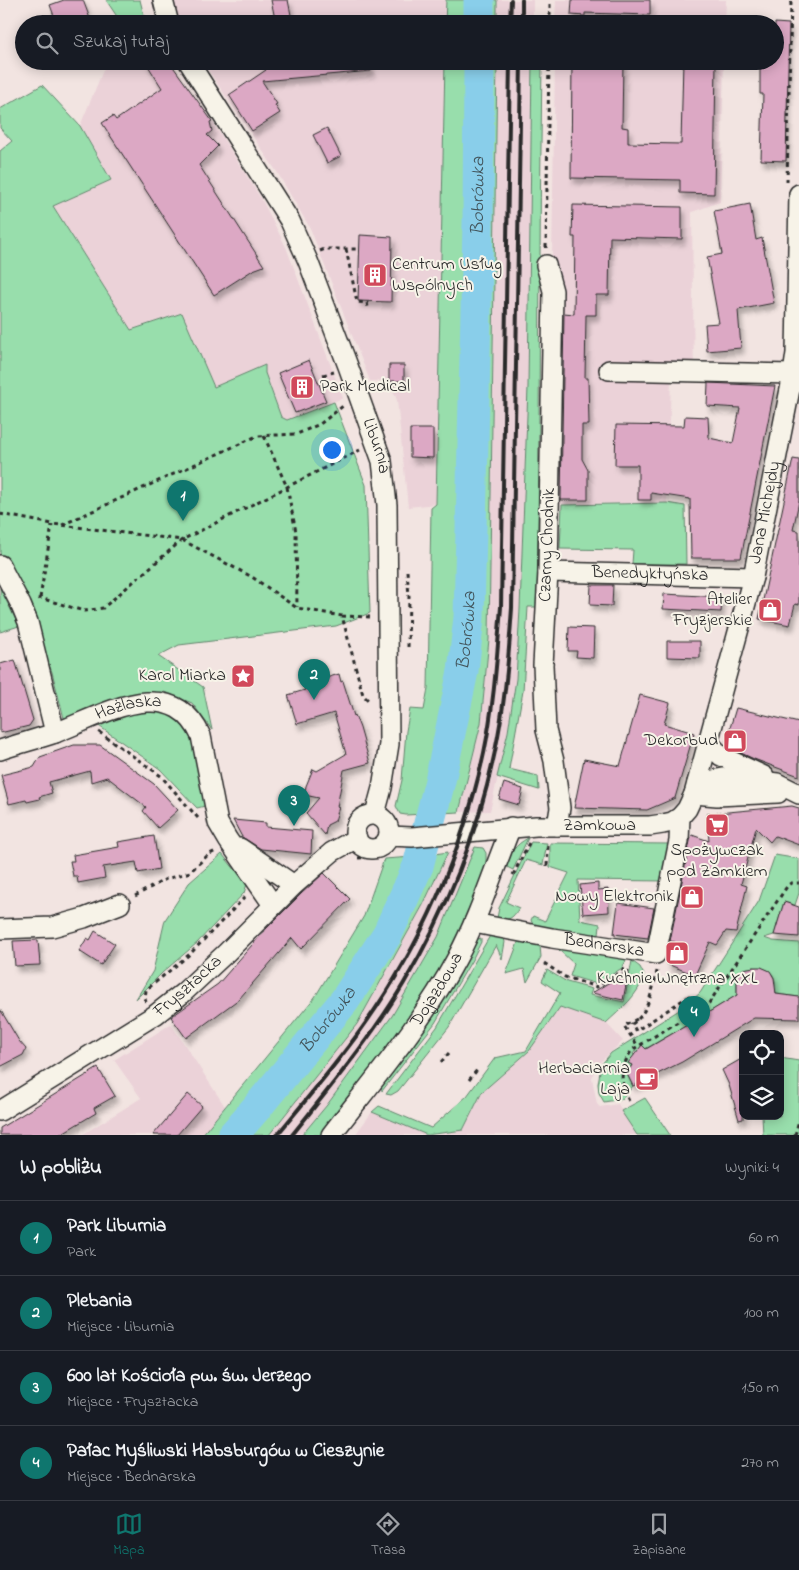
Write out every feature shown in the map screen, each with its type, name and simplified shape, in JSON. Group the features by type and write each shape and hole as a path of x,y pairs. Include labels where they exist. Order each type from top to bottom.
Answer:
{"street":[{"path":"163,0 167,15"},
{"name":"Liburnia","path":"194,70 290,221 320,292 382,461 387,505 388,744 385,773 374,814"},
{"name":"Jana Michejdy","path":"696,789 753,577 793,374 796,353 793,190"},
{"name":"Czarny Chodnik","path":"546,265 553,291 548,572 543,665 546,730 554,761 560,808 553,833"},
{"path":"609,370 793,374"},
{"path":"0,565 28,622 56,733"},
{"name":"Benedyktyńska","path":"548,572 753,577"},
{"name":"Hażlaska","path":"0,750 56,733 111,710 135,703 160,702 178,708 195,724 200,736 218,823 225,844 273,906"},
{"path":"708,742 721,756 798,793"},
{"path":"680,817 687,809 696,789 728,777 777,783"},
{"path":"696,789 716,796 798,793"},
{"path":"368,814 374,814 388,824 388,844 377,849 359,845 355,831 361,819 368,814"},
{"name":"Zamkowa","path":"388,844 412,837 511,827 553,833 650,826 672,822 680,817"},
{"name":"Bednarska","path":"474,923 552,938 656,954 679,841 680,817"},
{"name":"Dojazdowa","path":"331,1135 428,1007 457,958 474,923 511,827"},
{"name":"Frysztacka","path":"0,1111 155,1015 183,993 226,953 294,885 332,852 357,838"},
{"name":"Hażlaska","path":"225,844 294,885"},
{"path":"0,929 52,927 84,918 120,904"}],"path":[{"path":"550,0 550,15"},
{"path":"791,0 793,190"},
{"path":"546,265 549,70"},
{"path":"346,249 356,302 368,303 368,307"},
{"path":"62,526 257,436 297,434 320,424 349,402"},
{"path":"264,436 287,488 296,532 297,608"},
{"path":"21,605 40,598 84,611 103,608 182,540 365,448"},
{"path":"0,514 62,526 182,540 252,577 297,608 342,616 373,617"},
{"path":"40,598 52,524"},
{"path":"342,616 363,695 369,701"},
{"path":"92,734 99,732 161,776 193,811"},
{"path":"547,866 553,833"},
{"path":"120,904 166,879 190,872 208,855 225,844"},
{"path":"352,859 376,857 388,844"},
{"path":"629,1101 621,1078 632,1050 709,1003 788,885 794,882 799,883"},
{"path":"544,963 565,976 597,987 622,971 632,950"},
{"path":"656,954 659,961 650,999 632,1024 636,1031 689,996 698,1010"},
{"path":"638,1018 624,1026 638,1046"},
{"path":"440,1062 449,1053"},
{"path":"469,1080 477,1070"},
{"path":"795,1135 799,1120"}],"shaded area":[{"path":"172,0 446,0 445,15 177,15"},
{"path":"497,0 533,0 533,15 497,15"},
{"path":"556,0 726,0 725,15 555,15"},
{"path":"103,70 175,70 212,121 262,200 286,247 343,398 287,420 281,417 265,373 265,366 214,387 182,313 131,330 53,206 111,180 80,126"},
{"path":"208,70 445,70 436,504 408,507 397,400 389,381 370,381 310,228 277,172"},
{"path":"497,70 532,70 528,387 516,679 508,732 490,811 459,812 481,723 489,639"},
{"path":"555,70 724,70 720,202 692,212 694,380 671,379 667,503 556,504 552,259"},
{"path":"475,847 438,937 392,1016 327,1105 302,1135 269,1135 357,1024 423,905 448,852"},
{"path":"560,1007 606,1023 623,1041 596,1066 592,1078 597,1104 600,1107 618,1104 637,1135 437,1135 463,1130 482,1092 529,1051"},
{"path":"171,1024 226,1108 202,1135 82,1135 141,1098 114,1060"},
{"path":"372,1112 427,1135 355,1135"}],"green space":[{"path":"106,0 140,0 144,15 116,15"},
{"path":"446,0 497,0 497,15 445,15"},
{"path":"445,70 497,70 489,639 481,723 459,812 406,815 400,814 396,806 402,780 406,731 410,709 424,710 428,688 431,508 436,504"},
{"path":"532,70 542,70 537,607 528,607 523,691 509,769 538,776 539,790 497,777 508,732 516,679 528,387"},
{"path":"42,85 80,126 111,180 53,206 131,330 182,313 214,387 265,365 265,373 281,417 287,420 334,402 366,485 370,613 336,626 179,645 158,656 203,687 212,730 192,703 164,692 138,693 116,698 64,718 52,672 15,582 0,556 0,151 12,141 0,128 0,109"},
{"path":"667,503 685,506 686,564 632,564 633,550 560,549 562,505"},
{"path":"0,588 19,626 0,632"},
{"path":"156,711 173,716 187,726 195,752 205,806 197,808 160,769 96,724 124,712"},
{"path":"528,838 513,870 505,866 514,849"},
{"path":"531,842 547,843 543,865 526,860 506,902 519,908 510,918 497,918 499,908"},
{"path":"550,843 671,844 666,881 578,880 580,920 600,924 599,935 539,928 533,925 531,920 533,916 545,921 569,873 550,867"},
{"path":"475,847 483,848 486,853 483,877 452,953 416,1012 321,1135 302,1135 327,1105 392,1016 438,937"},
{"path":"448,852 423,905 357,1024 269,1135 246,1135 293,1082 366,985 401,923 428,855"},
{"path":"222,854 247,884 244,893 197,943 162,973 136,999 153,971 165,920 189,883"},
{"path":"775,855 799,859 799,893 795,905 784,902 774,935 764,938 773,941 799,943 799,997 776,994 775,981 767,970 762,968 743,969 737,977 737,995 701,1017 700,1015 687,1020 689,1024 638,1053 635,1051 633,1054 635,1056 629,1063 632,1065 627,1074 633,1086 622,1099 604,1102 599,1093 598,1084 601,1065 611,1053 684,1007 700,993 759,901"},
{"path":"413,857 385,926 290,1059 227,1135 202,1135 315,997 364,916 384,859"},
{"path":"491,934 503,937 505,942 502,959 496,945 449,1027 398,1091 391,1095 386,1094 437,1027"},
{"path":"481,938 473,958 435,1023 382,1091 381,1082 475,940"},
{"path":"519,940 536,941 540,946 541,957 527,982 524,969 506,974"},
{"path":"558,949 627,959 622,968 597,984 570,976 574,964"},
{"path":"632,961 640,967 644,975 638,989 623,1007 606,1023 560,1007 529,1051 482,1092 463,1130 427,1135 372,1112 379,1106 431,1128 467,1096 495,1058 526,1051 560,993 542,981 547,970 567,982 592,989 590,995 624,1002"},
{"path":"784,1059 799,1061 799,1135 763,1135 762,1120 784,1120"},
{"path":"645,1098 670,1135 637,1135 621,1111"}],"building":[{"path":"64,0 83,0 89,15 54,15 50,5"},
{"path":"271,0 288,0 291,15 274,15"},
{"path":"572,0 650,0 650,15 585,13 585,15 571,15"},
{"path":"784,24 789,24 786,161 761,160 763,94 760,94 760,70 784,70"},
{"path":"151,70 175,70 212,121 210,122 212,131 207,135 218,146 199,165 264,266 253,270 214,295 102,123 113,116 116,120 162,88"},
{"path":"266,70 371,70 262,81 277,104 275,105 280,113 252,131 229,95"},
{"path":"572,70 623,70 622,127 628,128 628,143 681,144 683,70 716,70 714,194 680,193 680,180 571,178"},
{"path":"327,128 341,156 327,163 313,135"},
{"path":"750,204 756,240 762,238 774,303 738,310 741,348 707,351 705,324 719,323 707,257 722,254 714,211"},
{"path":"573,205 682,207 682,239 610,237 609,295 596,295 596,315 586,315 585,378 588,378 589,425 582,425 582,459 588,470 588,500 561,500 564,313 574,314 575,237 572,237"},
{"name":"Centrum Usług Wspólnych","path":"360,235 392,237 391,302 358,301"},
{"name":"Park Medical","path":"309,360 326,401 295,413 278,373"},
{"path":"389,365 404,365 404,381 389,381"},
{"path":"708,383 775,386 741,558 691,558 690,499 651,493 651,500 638,500 638,465 615,465 616,425 684,426 685,416 708,417 709,438 733,443 740,408 707,406"},
{"path":"410,429 433,429 433,458 410,457"},
{"path":"793,459 799,460 799,501 793,530 799,531 799,605 795,604 790,625 759,619"},
{"path":"591,585 613,585 612,606 590,605"},
{"path":"664,594 722,597 721,612 663,609"},
{"path":"569,627 594,628 593,658 576,657 577,651 568,651"},
{"path":"667,641 700,641 700,658 667,657"},
{"path":"15,660 33,720 29,726 0,733 0,664"},
{"path":"339,674 360,728 370,763 344,770 337,807 339,807 335,821 327,825 325,835 306,813 319,798 304,795 306,786 313,769 317,771 346,754 334,713 297,724 288,695 305,690 303,685"},
{"path":"640,695 670,703 664,724 694,733 675,798 647,810 574,808 584,759 620,766"},
{"path":"736,708 799,723 799,776 730,748 726,741"},
{"path":"74,745 100,745 154,784 178,810 158,828 143,811 146,807 107,777 91,782 90,771 49,782 52,793 39,797 40,799 9,804 1,775 34,767 40,757"},
{"path":"504,783 523,789 519,805 499,799"},
{"path":"792,806 799,808 799,845 775,836 770,842 756,828 741,884 747,886 736,932 726,931 717,945 710,942 695,975 667,964 671,945 675,942 670,941 690,841 692,835 709,841 707,814"},
{"path":"233,820 266,823 266,827 312,831 311,854 261,849 242,837"},
{"path":"154,836 159,869 138,873 136,862 103,867 105,878 78,883 77,876 73,876 70,861 74,861 73,855 119,847 118,842"},
{"path":"324,873 350,899 301,949 292,938 239,999 186,1038 171,1017 218,984 266,929"},
{"path":"598,883 598,890 608,889 609,912 583,914 580,885"},
{"path":"784,902 799,907 799,937 774,935"},
{"path":"618,903 654,908 648,938 614,934"},
{"path":"95,931 115,944 101,965 79,951 87,938 90,940"},
{"path":"38,940 40,965 15,966 13,941"},
{"path":"761,967 770,971 774,978 776,994 799,997 799,1019 754,1018 682,1062 633,1086 627,1074 632,1065 628,1063 642,1045 646,1049 689,1024 688,1022 700,1015 701,1017 737,995 737,977 743,969"},
{"path":"629,970 623,1000 592,993"},
{"path":"0,1009 19,1041 26,1049 23,1055 0,1067"},
{"path":"739,1060 739,1120 729,1085 722,1070"},
{"path":"98,1068 115,1096 94,1108 96,1113 59,1135 0,1135 0,1128"},
{"path":"188,1094 202,1106 177,1135 153,1135"}],"waterway":[{"name":"Bobrówka","path":"479,0 479,15"},
{"name":"Bobrówka","path":"233,1135 345,1000 388,933 418,866 440,781 463,671 469,617 478,222 479,70"}],"railway":[{"path":"510,15 511,0"},
{"path":"522,0 522,15"},
{"path":"277,1135 360,1031 402,967 420,933 451,863 464,827 484,753 493,699 501,607 510,70"},
{"path":"292,1135 351,1061 392,1003 435,925 462,864 473,832 483,801 498,736 512,608 521,70"}],"place":[{"name":"Centrum Usług Wspólnych","path":"375,275"},
{"name":"Park Medical","path":"302,387"},
{"name":"Park Liburnia","path":"183,521"},
{"name":"Atelier Fryzjerskie","path":"770,610"},
{"name":"Karol Miarka","path":"243,676"},
{"name":"Plebania","path":"314,700"},
{"name":"Dekorbud","path":"735,741"},
{"name":"Spożywczak pod Zamkiem","path":"717,825"},
{"name":"600 lat Kościoła pw. św. Jerzego","path":"294,826"},
{"name":"Nowy Elektronik","path":"692,897"},
{"name":"Kuchnie Wnętrzna XXL","path":"677,953"},
{"name":"Pałac Myśliwski Habsburgów w Cieszynie","path":"694,1037"},
{"name":"Herbaciarnia Laja","path":"647,1079"}]}
